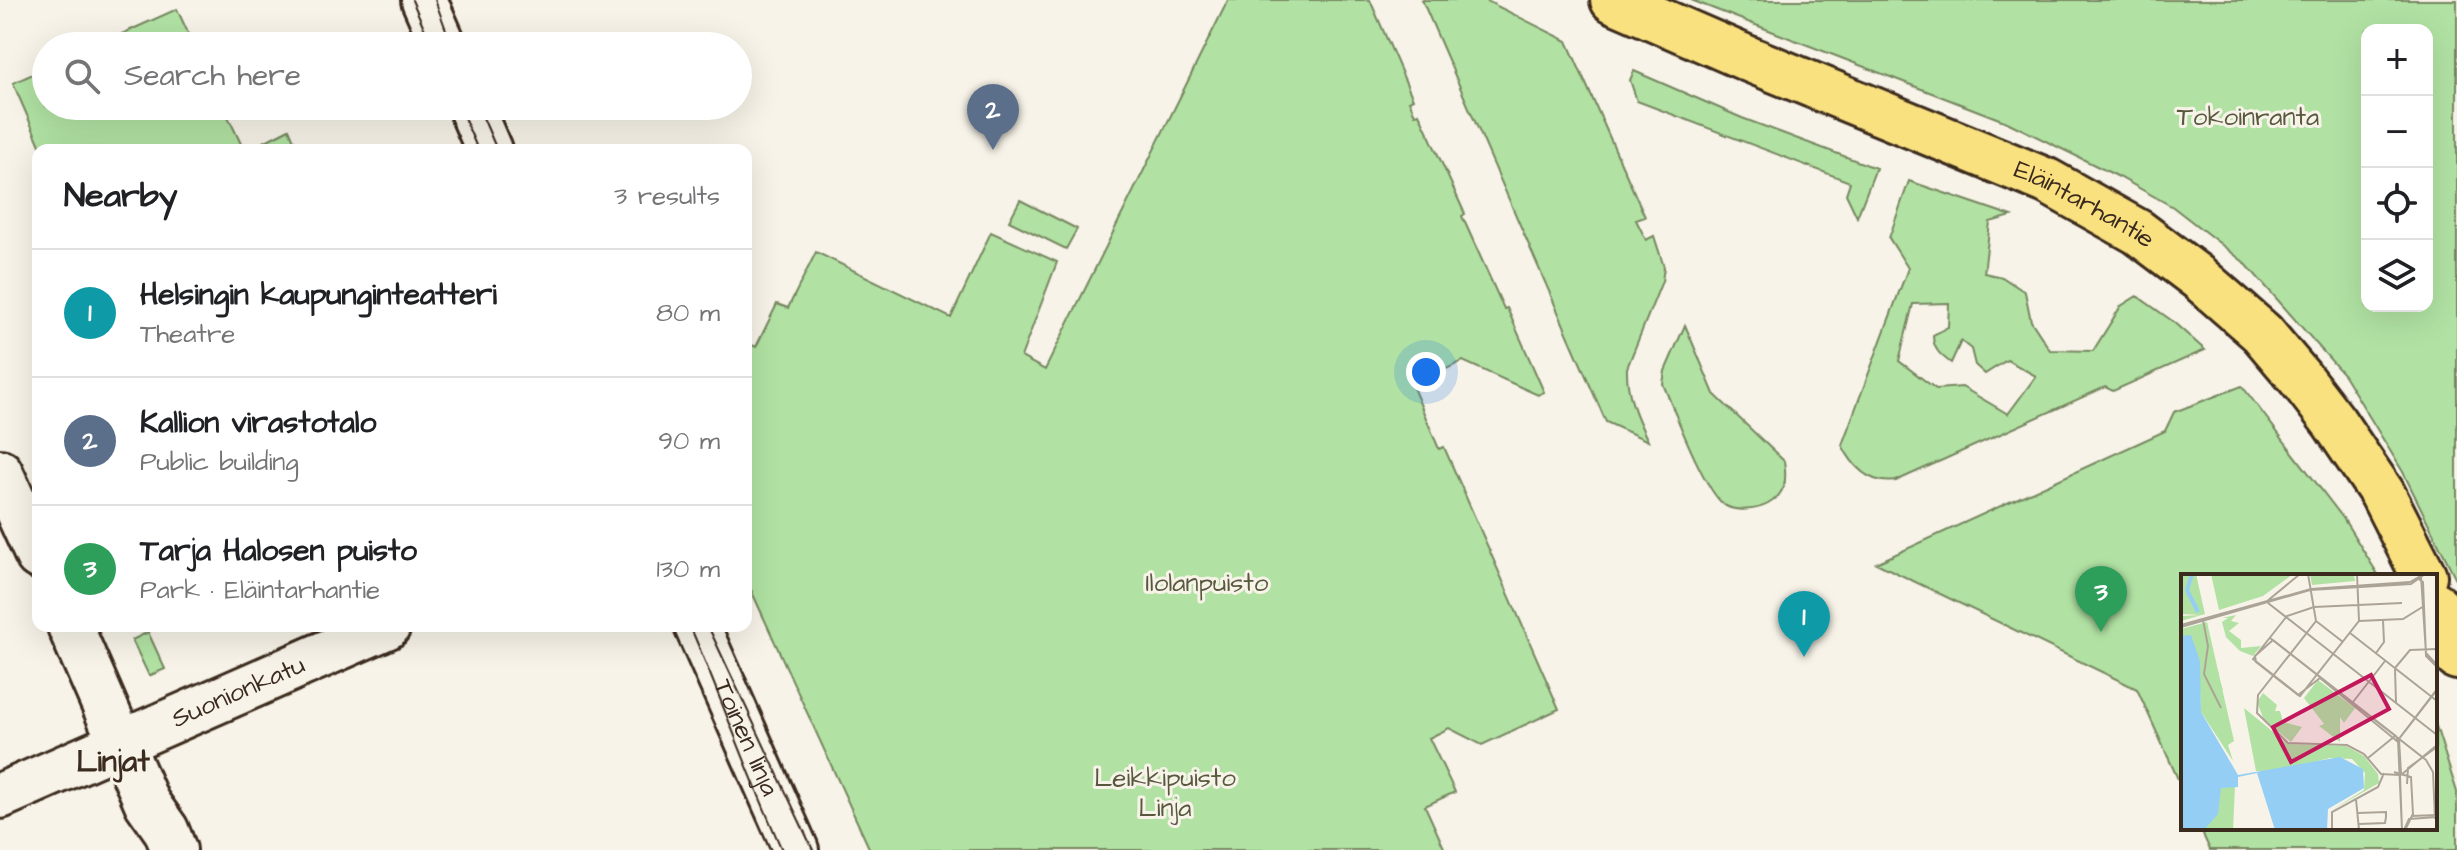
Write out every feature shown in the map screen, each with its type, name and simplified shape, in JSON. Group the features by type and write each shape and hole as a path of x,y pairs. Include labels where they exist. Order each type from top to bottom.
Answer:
{"main road":[{"name":"Eläintarhantie","path":"1613,0 2047,181 2138,232 2199,278 2262,333 2300,378 2382,493 2423,574"},
{"path":"2437,609 2457,657"}],"street":[{"path":"424,0 438,32"},
{"path":"476,120 486,144"},
{"path":"0,472 32,543"},
{"path":"73,632 147,803 166,830 174,850"},
{"name":"Suonionkatu","path":"0,796 374,632"},
{"name":"Toinen linja","path":"700,632 796,850"}],"green space":[{"name":"Ilolanpuisto","path":"1228,0 1370,0 1413,99 1409,101 1415,114 1419,113 1465,214 1462,216 1544,392 1538,395 1463,361 1412,385 1439,449 1444,447 1559,709 1482,745 1449,728 1429,738 1455,792 1425,806 1445,850 870,850 752,592 752,345 756,347 777,304 788,308 816,252 951,318 991,232 1057,262 1021,357 1045,370"},
{"path":"1422,0 1485,0 1567,41 1645,217 1636,220 1646,240 1654,236 1664,267 1662,281 1627,368 1630,396 1648,441 1606,422"},
{"name":"Tokoinranta","path":"1691,0 2457,0 2457,581 2403,472 2344,375 2245,263 2173,207 2007,122"},
{"path":"177,9 188,32 126,32"},
{"path":"1634,71 1742,118 1876,168 1857,217 1846,194 1850,182 1637,101 1630,80"},
{"path":"32,74 32,120 230,120 241,144 39,144 13,83"},
{"path":"289,129 295,144 260,144"},
{"path":"1909,181 2012,216 1990,222 1984,273 2002,277 2025,292 2031,321 2050,350 2093,351 2121,306 2137,296 2205,350 2113,391 2105,387 1896,481 1878,480 1863,473 1842,445 1908,268 1889,238","holes":["1949,303 1948,327 1933,335 1933,340 1938,351 1951,363 1961,341 1971,349 1975,365 1985,374 2007,360 2036,376 2008,414 1962,387 1936,389 1899,361 1913,304"]},
{"path":"1020,200 1077,229 1066,249 1009,221"},
{"path":"1685,325 1714,394 1784,461 1782,491 1763,506 1747,510 1726,506 1709,485 1682,430 1663,384 1665,371"},
{"path":"2242,386 2343,518 2378,574 2181,574 2181,786 2137,689 1876,563 2165,431 2174,412"},
{"path":"148,632 165,669 149,676 132,640"},
{"path":"2437,729 2457,792 2457,850 2210,850 2201,830 2437,830"}],"tram line":[{"path":"412,0 426,32"},
{"path":"435,0 447,32"},
{"path":"465,120 475,144"},
{"path":"484,120 494,144"},
{"path":"692,632 782,850"},
{"path":"711,632 813,850"}],"place":[{"name":"Kallion virastotalo","path":"993,150"},
{"name":"Tarja Halosen puisto","path":"2101,632"},
{"name":"Helsingin kaupunginteatteri","path":"1804,657"}],"district":[{"name":"Linjat","path":"113,762"}],"park label":[{"name":"Leikkipuisto Linja","path":"1165,793"}]}
